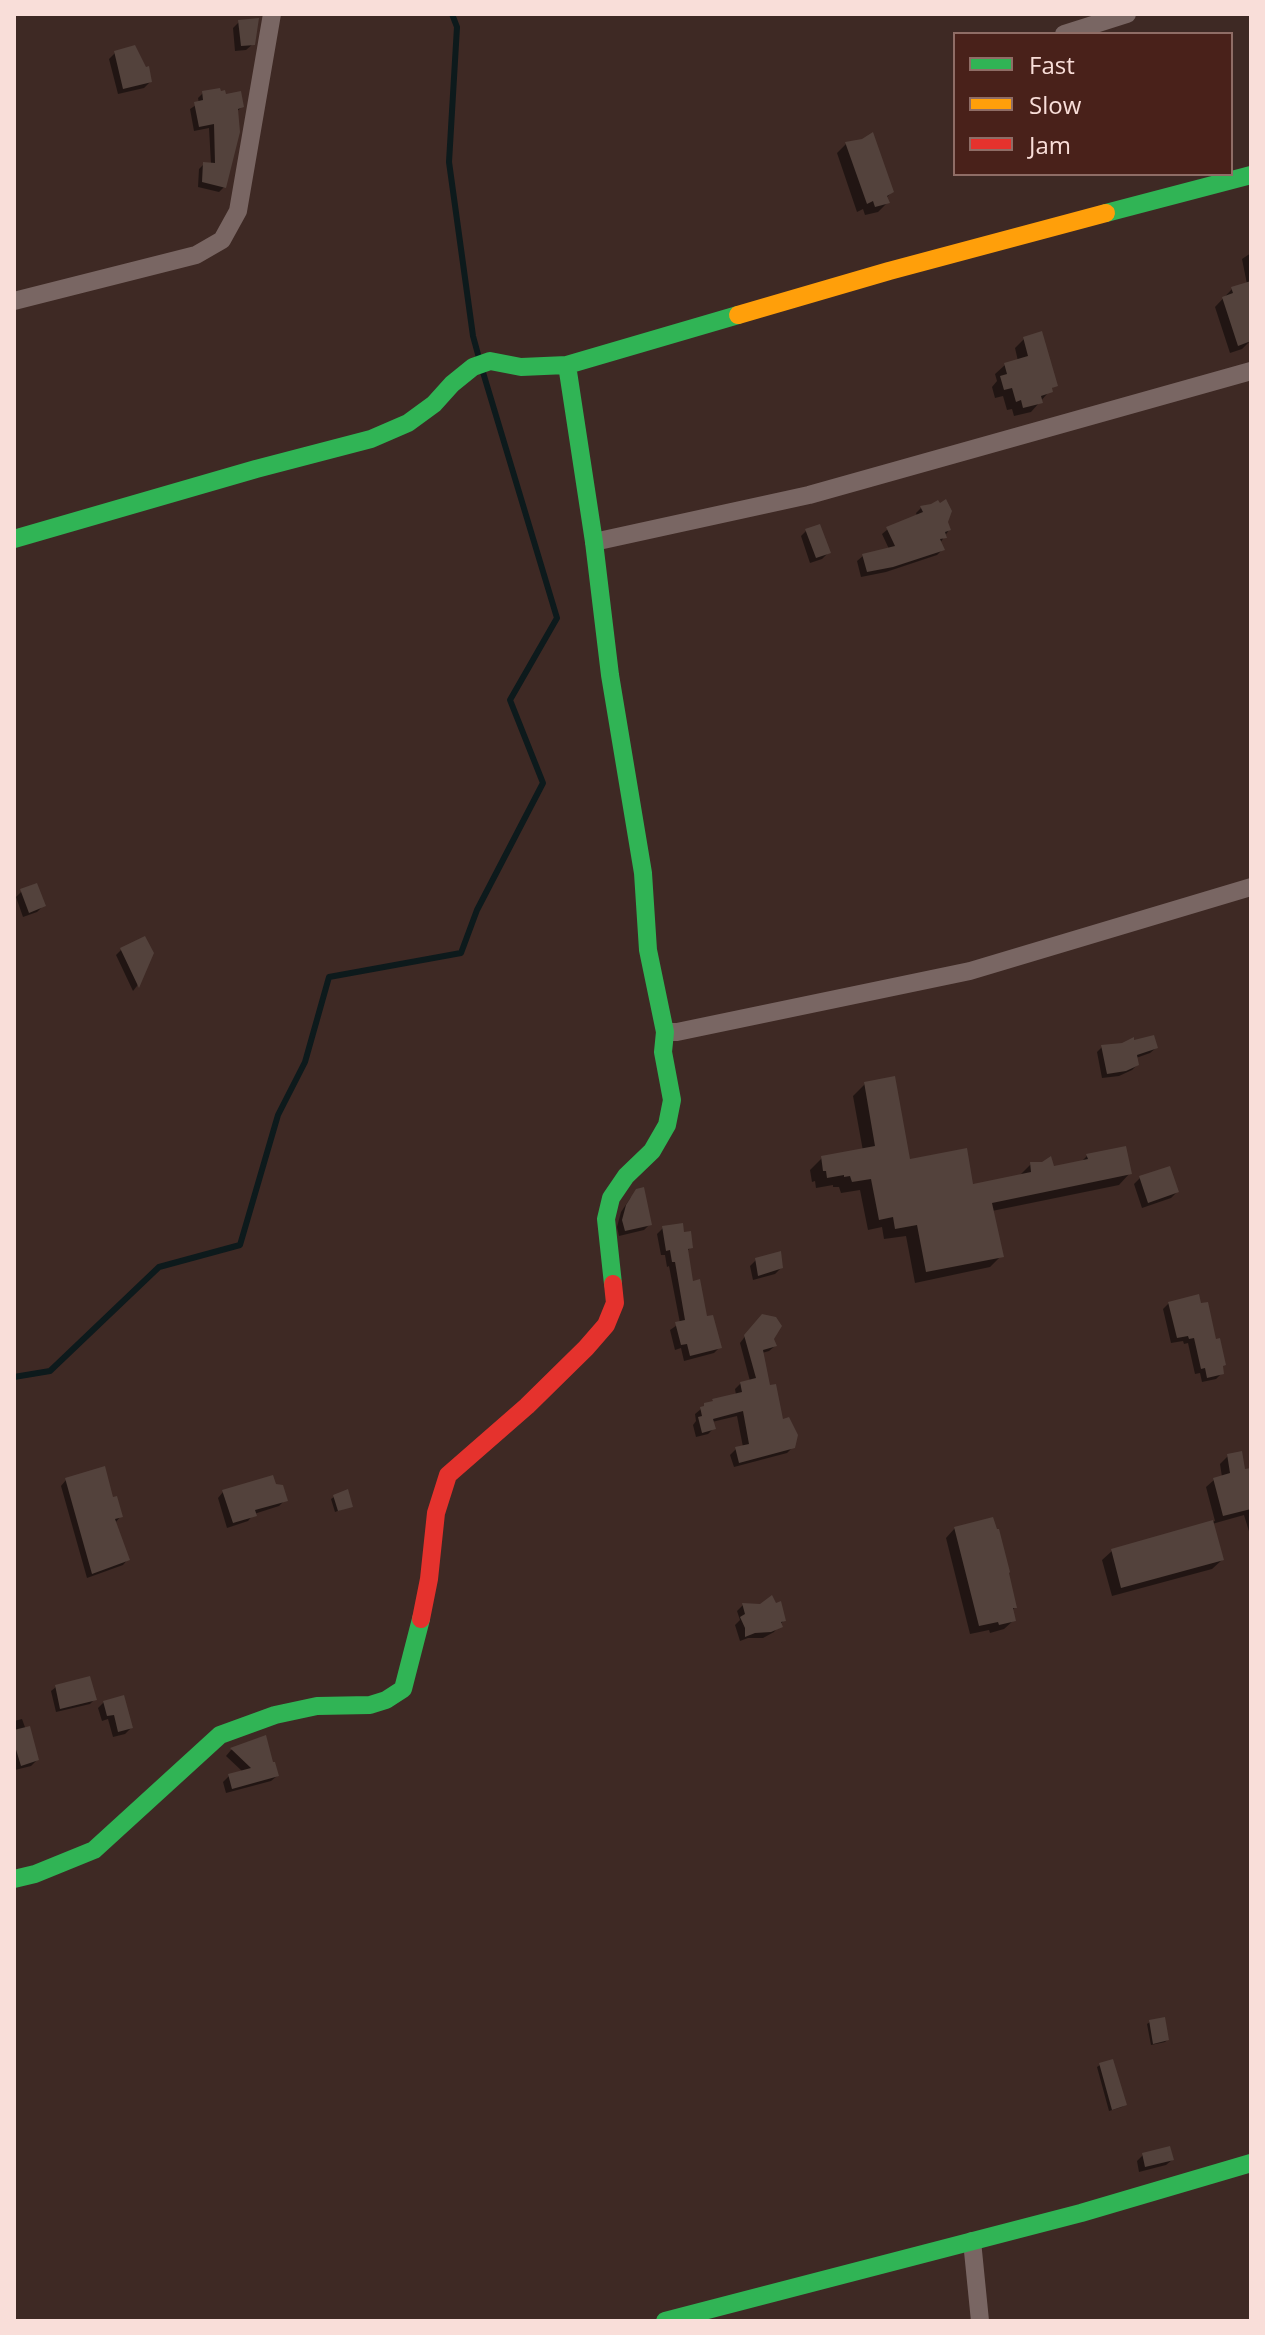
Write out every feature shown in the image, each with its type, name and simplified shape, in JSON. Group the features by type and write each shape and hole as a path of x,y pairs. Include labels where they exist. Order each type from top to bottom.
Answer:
{"street":[{"path":"14,301 196,255 222,240 238,211 272,14"},
{"path":"1070,32 1127,14"},
{"path":"14,539 371,439 408,423 434,404 473,367 490,361 521,367 567,365 889,271 1251,175"},
{"path":"14,1879 35,1874 94,1850 220,1735 275,1715 317,1706 370,1705 386,1700 403,1689 429,1579 436,1513 448,1475 527,1406 586,1348 606,1325 615,1303 606,1219 611,1198 626,1176 652,1151 667,1125 672,1100 663,1052 665,1032 648,950 643,873 610,675 594,542 567,365"},
{"path":"594,542 809,495 1251,371"},
{"path":"665,1032 970,971 1251,887"},
{"path":"665,2321 1081,2213 1251,2163"},
{"path":"972,2241 980,2321"}],"building":[{"path":"259,18 255,45 241,46 238,20"},
{"path":"135,45 146,67 149,66 152,82 123,89 114,51"},
{"path":"220,88 226,94 241,91 244,107 238,109 240,132 226,188 202,182 203,162 215,163 214,124 199,127 194,102 203,100 202,91"},
{"path":"873,132 894,192 887,196 890,203 875,207 873,201 867,204 845,142 862,139"},
{"path":"1251,281 1251,341 1238,346 1222,297 1233,293 1231,287"},
{"path":"1042,331 1058,386 1052,388 1053,392 1041,396 1043,403 1023,408 1021,400 1016,402 1012,388 1004,390 1000,376 1007,374 1004,363 1028,356 1023,337"},
{"path":"946,499 952,511 948,522 951,530 945,532 947,538 940,539 945,550 867,572 862,554 895,546 886,527 923,512 920,506"},
{"path":"820,524 831,553 816,558 805,529"},
{"path":"37,883 46,906 29,913 20,889"},
{"path":"145,936 154,953 139,988 120,948"},
{"path":"1154,1035 1158,1048 1137,1055 1139,1065 1107,1074 1101,1045"},
{"path":"895,1076 910,1159 967,1148 973,1184 1031,1172 1030,1162 1042,1162 1051,1156 1054,1166 1088,1159 1086,1154 1126,1146 1132,1174 992,1203 1004,1257 926,1272 917,1225 895,1229 893,1217 879,1220 871,1179 852,1182 850,1176 844,1175 827,1178 826,1171 823,1171 821,1156 875,1146 864,1082"},
{"path":"1170,1166 1179,1192 1148,1203 1139,1176"},
{"path":"644,1187 652,1225 625,1231 622,1220 626,1205 636,1189"},
{"path":"683,1223 684,1232 691,1231 693,1248 688,1249 693,1281 700,1279 707,1316 713,1315 722,1348 690,1356 687,1344 681,1345 675,1322 685,1320 675,1262 672,1262 670,1250 666,1251 662,1226"},
{"path":"781,1251 783,1268 758,1276 755,1258"},
{"path":"1199,1294 1201,1303 1208,1302 1216,1339 1220,1338 1226,1365 1223,1366 1224,1374 1207,1378 1205,1368 1201,1369 1194,1338 1177,1338 1168,1302"},
{"path":"762,1314 776,1317 782,1326 774,1339 777,1346 763,1350 770,1385 776,1384 783,1419 789,1417 798,1435 795,1448 739,1463 735,1447 749,1444 743,1411 713,1419 716,1429 702,1433 698,1417 702,1416 700,1407 704,1403 742,1392 740,1382 756,1378 744,1335"},
{"path":"1242,1451 1245,1469 1251,1468 1251,1509 1223,1516 1213,1478 1230,1473 1227,1454"},
{"path":"105,1466 113,1497 117,1496 123,1517 115,1519 130,1560 92,1574 65,1478"},
{"path":"273,1475 276,1484 283,1485 288,1501 255,1510 257,1516 233,1523 222,1490"},
{"path":"348,1489 353,1507 338,1511 333,1495"},
{"path":"993,1517 1010,1572 1017,1608 1013,1608 1016,1621 979,1626 954,1527"},
{"path":"1213,1520 1224,1560 1121,1588 1111,1549"},
{"path":"772,1595 776,1603 781,1601 786,1621 781,1622 783,1627 745,1637 740,1617 745,1614 742,1603 760,1604"},
{"path":"90,1676 97,1700 60,1709 55,1685"},
{"path":"124,1695 133,1728 118,1732 114,1715 107,1716 103,1701"},
{"path":"30,1726 39,1760 21,1766 14,1743 14,1730"},
{"path":"266,1735 279,1776 232,1789 228,1774 251,1768 230,1748"},
{"path":"1165,2017 1169,2040 1153,2044 1149,2020"},
{"path":"1113,2059 1127,2105 1112,2110 1099,2063"},
{"path":"1170,2146 1174,2160 1145,2167 1142,2153"}],"waterway":[{"path":"452,14 457,27 449,162 473,336 479,358"},
{"path":"14,1377 50,1371 159,1267 240,1245 278,1115 305,1062 329,977 461,953 477,910 543,783 510,700 557,618 482,369"}],"traffic: fast":[{"path":"1106,213 1251,175"},
{"path":"14,539 371,439 408,423 434,404 473,367 490,361 521,367 567,365 738,315"},
{"path":"567,365 594,542 610,675 643,873 648,950 665,1032 663,1052 672,1100 667,1125 652,1151 626,1176 611,1198 606,1219 613,1284"},
{"path":"14,1879 35,1874 94,1850 220,1735 275,1715 317,1706 370,1705 386,1700 403,1689 421,1619"},
{"path":"665,2321 1081,2213 1251,2163"}],"traffic: slow":[{"path":"738,315 1106,213"}],"traffic: jam":[{"path":"421,1619 436,1513 448,1475 527,1406 606,1325 615,1303 613,1284"}]}
